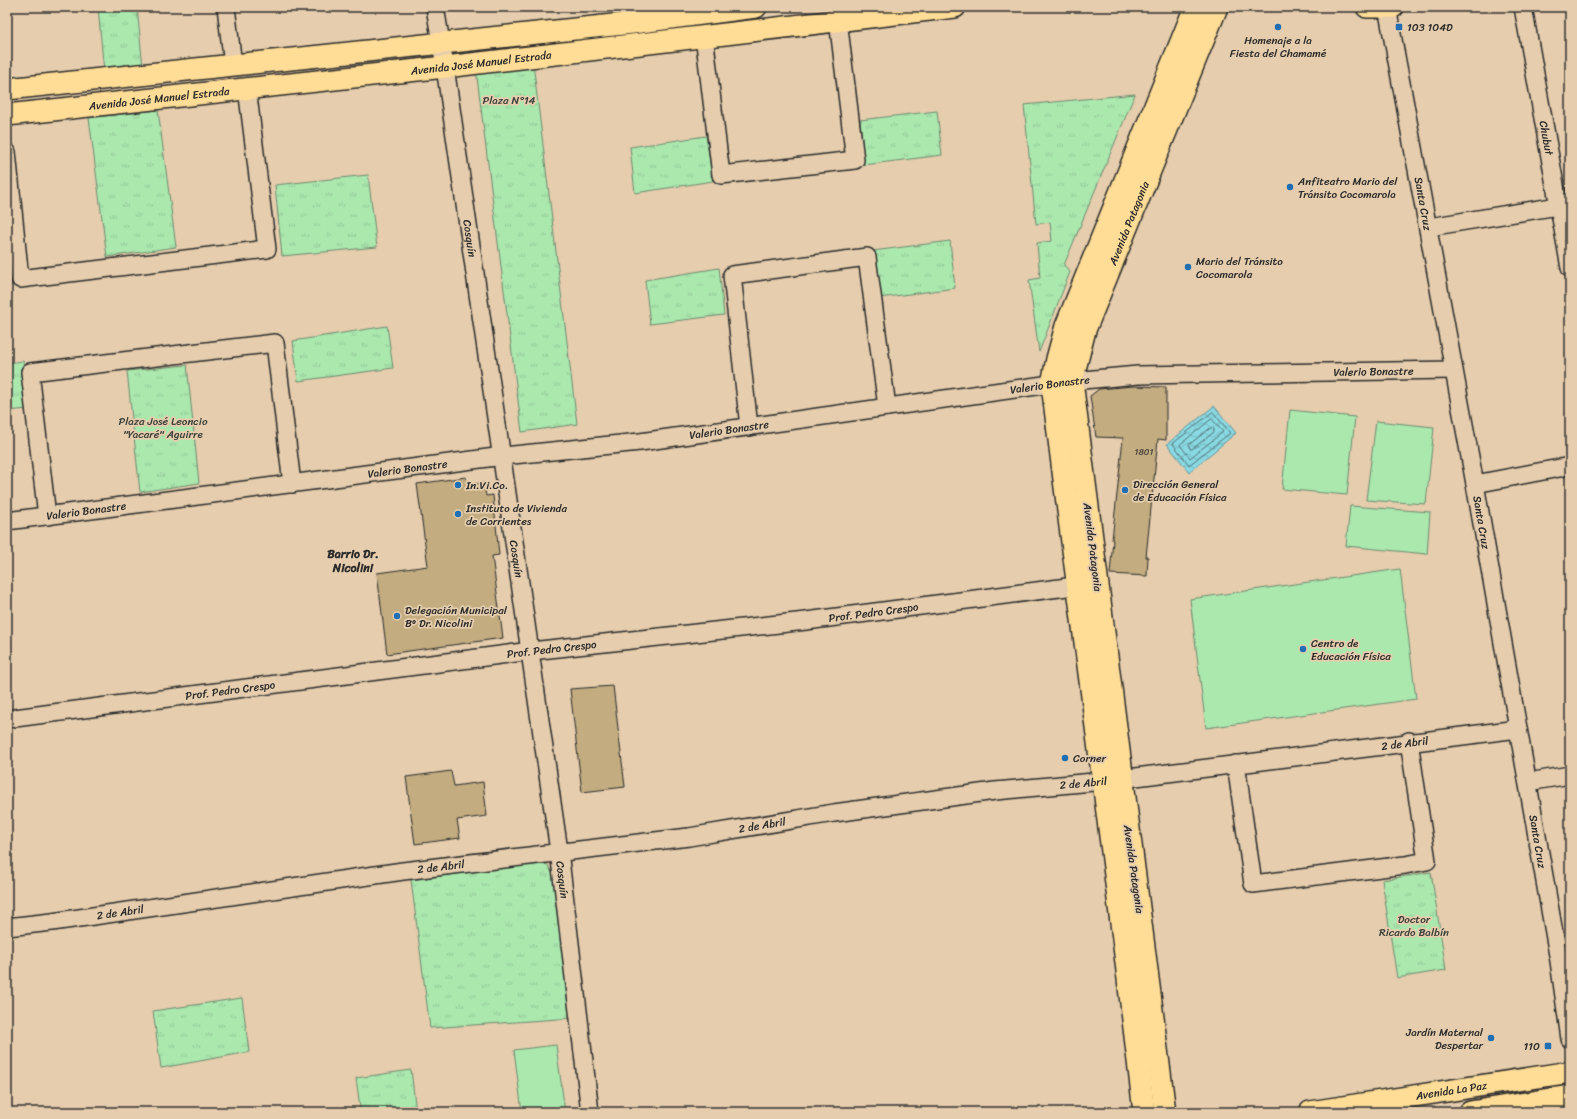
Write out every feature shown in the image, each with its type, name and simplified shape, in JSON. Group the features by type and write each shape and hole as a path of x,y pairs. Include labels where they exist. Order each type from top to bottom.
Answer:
{"main road":[{"name":"Avenida José Manuel Estrada","path":"7,89 440,42 631,15 756,7"},
{"name":"Avenida José Manuel Estrada","path":"7,115 446,67 704,35 955,7"},
{"name":"Avenida Patagonia","path":"1166,1112 1154,1014 1113,779 1076,586 1052,384 1056,359 1066,326 1194,7"},
{"name":"Avenida Patagonia","path":"1144,1112 1113,779 1097,583 1072,381 1085,330 1217,7"},
{"path":"1366,7 1389,7"},
{"name":"Avenida La Paz","path":"1310,1112 1570,1072"},
{"path":"1470,1112 1570,1096"}],"street":[{"path":"226,7 233,65"},
{"name":"Cosquín","path":"435,7 440,42 446,67 531,651 559,851 590,1112"},
{"name":"Santa Cruz","path":"1389,7 1528,782 1559,961 1570,1039"},
{"name":"Chubut","path":"1523,7 1565,205 1570,268"},
{"path":"704,35 721,175 855,160 838,20"},
{"path":"7,152 20,279 267,249 247,88"},
{"path":"1429,227 1565,205"},
{"path":"749,427 732,275 867,257 887,407"},
{"path":"47,516 30,372 275,343 292,484"},
{"name":"Valerio Bonastre","path":"7,521 503,456 640,442 1072,381 1138,375 1453,370"},
{"path":"1475,484 1570,466"},
{"name":"Prof. Pedro Crespo","path":"7,719 531,651 806,621 1097,583"},
{"name":"2 de Abril","path":"7,926 559,851 689,837 834,813 995,791 1113,779 1409,741 1518,729"},
{"path":"1236,764 1253,884 1397,866 1427,861 1409,741"},
{"path":"1528,782 1570,775"}],"green space":[{"path":"98,7 137,7 143,68 104,72"},
{"name":"Plaza N°14","path":"533,63 577,424 522,432 476,69"},
{"path":"1135,94 1064,265 1070,272 1039,352 1029,280 1040,278 1037,243 1052,241 1050,222 1036,224 1024,105"},
{"path":"158,110 176,247 107,257 89,118"},
{"path":"937,111 942,155 864,165 860,120"},
{"path":"706,136 713,181 635,193 630,147"},
{"path":"368,175 377,247 282,256 275,185"},
{"path":"950,241 955,288 879,298 873,251"},
{"path":"719,268 724,315 650,324 645,280"},
{"path":"387,326 393,368 298,381 293,341"},
{"path":"23,361 28,409 7,411 7,363"},
{"name":"Plaza José Leoncio \"Yacaré\" Aguirre","path":"187,365 199,483 140,492 127,371"},
{"path":"1290,410 1355,417 1347,495 1282,489"},
{"path":"1376,421 1434,427 1426,504 1366,500"},
{"path":"1350,506 1430,512 1427,554 1346,546"},
{"name":"Centro de Educación Física","path":"1400,569 1416,699 1206,728 1190,599"},
{"path":"537,863 548,865 553,875 572,1018 430,1028 411,880"},
{"name":"Doctor Ricardo Balbín","path":"1431,872 1446,970 1397,978 1382,880"},
{"path":"242,998 249,1052 161,1068 153,1011"},
{"path":"556,1045 565,1112 522,1112 514,1050"},
{"path":"411,1070 416,1112 356,1112 360,1107 356,1078"}],"water":[{"path":"1214,406 1236,433 1189,472 1167,444"}],"building":[{"path":"1133,386 1166,387 1166,440 1158,439 1146,557 1148,557 1147,576 1110,574 1112,540 1123,438 1096,437 1090,396 1099,389"},
{"path":"466,477 467,485 484,483 486,496 493,495 499,555 492,556 503,638 387,654 377,573 428,566 417,484"},
{"path":"613,686 625,787 582,792 570,689"},
{"path":"451,771 454,786 483,782 487,816 457,820 460,838 415,844 406,777"}],"place":[{"name":"Homenaje a la Fiesta del Chamamé","path":"1278,27"},
{"name":"103 104D","path":"1399,27"},
{"name":"Anfiteatro Mario del Tránsito Cocomarola","path":"1290,187"},
{"name":"Mario del Tránsito Cocomarola","path":"1188,267"},
{"name":"In.Vi.Co.","path":"458,485"},
{"name":"Dirección General de Educación Física","path":"1125,490"},
{"name":"Instituto de Vivienda de Corrientes","path":"458,514"},
{"name":"Delegación Municipal Bº Dr. Nicolini","path":"397,616"},
{"name":"Centro de Educación Física","path":"1303,649"},
{"name":"Corner","path":"1065,758"},
{"name":"Jardín Maternal Despertar","path":"1491,1038"},
{"name":"110","path":"1548,1046"}],"district":[{"name":"Barrio Dr. Nicolini","path":"353,561"}]}
